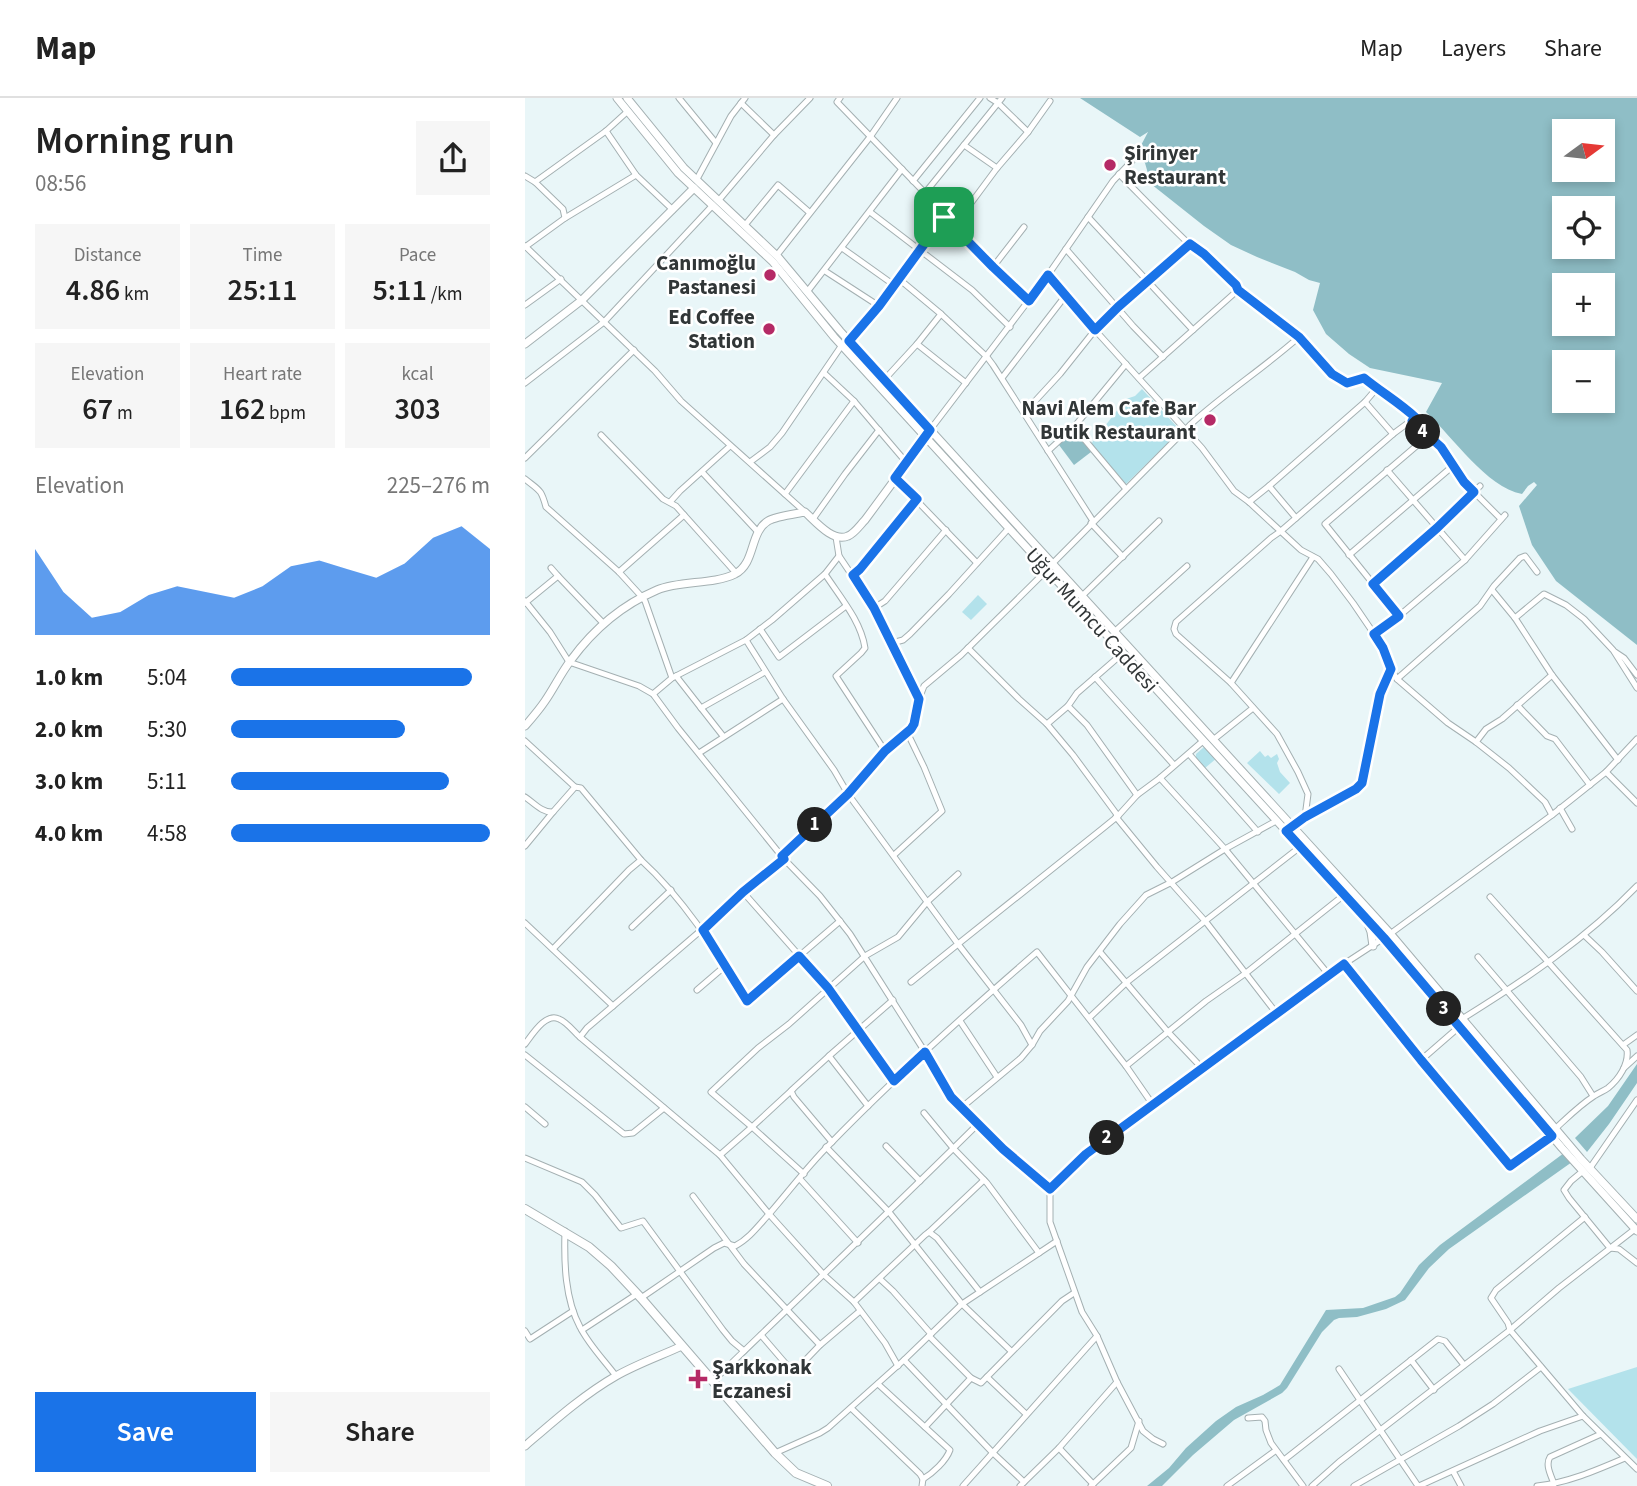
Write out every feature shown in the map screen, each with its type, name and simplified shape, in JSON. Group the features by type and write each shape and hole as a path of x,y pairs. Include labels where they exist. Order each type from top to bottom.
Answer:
{"main road":[{"path":"525,1209 565,1231 611,1266 775,1453 796,1472 827,1486"}],"street":[{"name":"Uğur Mumcu Caddesi","path":"617,98 678,173 745,225 777,256 805,295"},
{"name":"Uğur Mumcu Caddesi","path":"627,98 695,184"},
{"path":"679,98 716,143"},
{"path":"732,98 742,102 774,135"},
{"path":"525,383 604,322 810,98"},
{"path":"840,98 837,102 925,193 944,217 1029,301"},
{"path":"777,256 897,98"},
{"path":"913,181 980,98"},
{"path":"990,98 1000,101 1028,132"},
{"path":"925,193 1000,101"},
{"path":"954,226 1050,101"},
{"path":"525,344 582,300 673,210 695,184 731,116 742,102"},
{"path":"534,182 606,131 628,111"},
{"path":"606,131 636,175 673,210"},
{"path":"964,145 997,168"},
{"path":"636,175 565,218 525,247 655,370 681,401 730,446 813,519 836,537 846,538 853,533 1010,327 1113,181 1132,162"},
{"path":"805,295 902,169"},
{"path":"1119,174 1236,285 1238,290 1299,337 1332,374 1347,383 1364,378 1416,418 1392,434 1175,624 1178,636 1231,683 1277,734 1308,794 1305,817"},
{"path":"525,176 563,209 565,218"},
{"path":"745,225 778,185 809,212"},
{"name":"Uğur Mumcu Caddesi","path":"716,202 805,295 1203,741 1279,818"},
{"path":"870,212 972,290 1010,327"},
{"path":"750,462 770,447 846,343 879,306 944,217"},
{"path":"1088,217 1192,330"},
{"path":"993,267 1024,227"},
{"path":"1024,413 1095,330 1190,244"},
{"path":"842,248 897,282 941,314 986,357 1002,378 1092,522 1123,557"},
{"path":"1066,249 1163,357"},
{"path":"825,271 879,306"},
{"path":"1048,275 1216,464 1234,491 1301,550 1318,559 1331,574 1383,648 1397,679 1448,723 1509,768 1545,802 1552,815"},
{"path":"525,305 561,279"},
{"path":"1139,378 1238,290"},
{"path":"1002,378 1066,295"},
{"path":"884,380 941,314"},
{"path":"580,1037 587,1028 783,858 848,794 885,751 907,733 914,724 924,687 968,649 1208,408 1274,360 1299,337"},
{"name":"Uğur Mumcu Caddesi","path":"846,343 884,380 1009,528 1081,596 1213,740 1279,818 1462,1019 1586,1169"},
{"path":"917,344 966,383"},
{"path":"525,458 634,350"},
{"path":"1048,451 1074,426 1126,363"},
{"path":"824,373 854,401 906,463"},
{"path":"1249,502 1365,402 1377,388"},
{"path":"785,494 854,401"},
{"path":"1365,402 1392,434"},
{"path":"1374,634 1465,560 1503,517 1464,482 1441,447 1412,421"},
{"path":"1074,426 1126,489"},
{"path":"813,519 879,430"},
{"path":"601,435 663,499 684,515 736,573"},
{"path":"1399,616 1325,524 1428,436"},
{"path":"670,502 730,446"},
{"path":"1349,555 1454,465"},
{"path":"1387,470 1465,560"},
{"path":"702,472 758,532"},
{"path":"895,478 977,563"},
{"path":"525,479 542,493 546,507 619,572 646,601 674,677 723,736"},
{"path":"1269,486 1296,519"},
{"path":"1373,584 1480,486"},
{"path":"853,575 917,499"},
{"path":"527,721 543,704 569,662 604,624 631,603 665,587 724,578 736,573 744,568 758,532 768,521 805,512"},
{"path":"619,572 684,515"},
{"path":"1081,596 1159,521"},
{"path":"892,643 903,640 910,634 1009,528"},
{"path":"874,608 885,601 946,530"},
{"path":"836,537 839,556 874,608 919,699"},
{"path":"653,694 674,677 745,640 760,629 825,574 839,556"},
{"path":"1397,679 1480,607 1520,558 1525,556 1537,572"},
{"path":"1231,683 1313,557"},
{"path":"1114,632 1187,566"},
{"path":"551,568 604,624"},
{"path":"825,574 846,606 865,648 836,676 885,751"},
{"path":"558,576 525,602 550,632 569,662 639,686 653,694 783,858 840,921 893,1000 951,1097 1003,1149 1050,1189"},
{"path":"1492,590 1515,618 1552,675 1618,760"},
{"path":"1515,618 1544,594 1566,605 1584,619 1637,675"},
{"path":"760,629 779,657 846,606"},
{"path":"745,640 783,699 834,769 848,794 1021,1025 1032,1045"},
{"path":"968,649 1047,724 1157,867 1206,922 1277,1014"},
{"path":"1613,650 1637,688"},
{"path":"1047,724 1077,693 1123,653"},
{"path":"1289,829 1360,786 1380,694 1391,669"},
{"path":"701,708 765,672"},
{"path":"1476,742 1486,729 1502,719 1552,675"},
{"path":"1095,677 1174,765"},
{"path":"699,753 783,699"},
{"path":"1517,705 1547,736 1555,739 1590,785"},
{"path":"1067,706 1087,725 1137,794"},
{"path":"1213,740 1253,708"},
{"path":"894,855 942,811 907,733"},
{"path":"1163,1444 1143,1431 1097,1336 1082,1312 1050,1222 1050,1189 1086,1154 1552,815 1606,772 1637,739"},
{"path":"525,741 575,787 581,788 641,860 671,890 703,930 747,1001 840,921"},
{"path":"912,982 1061,863 1117,816 1137,794 1203,741"},
{"path":"1189,754 1258,832"},
{"path":"1606,772 1637,803"},
{"path":"1160,778 1225,849 1329,975"},
{"path":"525,846 575,787"},
{"path":"525,797 547,812 553,812"},
{"path":"1560,808 1572,829"},
{"path":"961,1108 1021,1058 1040,1031 1072,995 1087,967 1146,895 1279,818"},
{"name":"Uğur Mumcu Caddesi","path":"1289,829 1300,847 1367,920 1387,936 1459,1027 1554,1132"},
{"path":"1089,1018 1127,982 1300,847"},
{"path":"553,948 621,877 641,860"},
{"path":"858,1243 802,1176 711,1092 865,956 898,937 927,902 958,874"},
{"path":"1462,1019 1549,962 1618,906 1637,886"},
{"path":"632,927 671,890"},
{"path":"743,892 828,988 894,1081"},
{"path":"1126,1066 1344,895"},
{"path":"1490,897 1627,1049 1624,1068"},
{"path":"1367,920 1373,946"},
{"path":"525,923 613,1006"},
{"path":"1584,935 1637,991"},
{"path":"1100,952 1202,1068"},
{"path":"582,1330 724,1242 734,1246 755,1231 826,1147 925,1052 1037,953 1072,995 1153,1105"},
{"path":"1478,957 1581,1077 1593,1096"},
{"path":"1344,964 1510,1166 1554,1132 1593,1096 1607,1089 1637,1056"},
{"path":"697,990 725,966"},
{"path":"720,1155 893,1000"},
{"path":"525,1044 539,1027 552,1018 559,1018 720,1155 824,1275 854,1302 885,1343 898,1366"},
{"path":"960,1021 997,1077"},
{"path":"1421,1060 1459,1027"},
{"path":"1623,1045 1637,1035"},
{"path":"525,1055 624,1134 633,1133 664,1108"},
{"path":"829,1056 868,1106"},
{"path":"792,1090 794,1097 832,1142"},
{"path":"1637,1100 1586,1169 1564,1190 1611,1248 1619,1249 1637,1263"},
{"path":"525,1107 545,1124"},
{"path":"924,1113 984,1180 1039,1253"},
{"path":"713,1381 978,1124"},
{"path":"886,1146 920,1181"},
{"path":"826,1147 889,1212 963,1304 1011,1351"},
{"path":"525,1158 582,1182 621,1228 643,1221 723,1330 744,1351"},
{"path":"1586,1169 1637,1219"},
{"path":"1313,1486 1339,1462 1636,1230 1586,1169"},
{"path":"854,1302 984,1180"},
{"path":"693,1196 744,1264 820,1345"},
{"path":"1585,1217 1494,1292 1491,1298 1504,1316 1510,1331 1583,1416 1637,1469"},
{"path":"565,1231 564,1260 573,1311 582,1330 616,1376"},
{"path":"929,1233 937,1238 980,1292"},
{"path":"775,1453 820,1433 898,1366 963,1304 1057,1241"},
{"path":"880,1279 971,1378 981,1383 1062,1301 1074,1293"},
{"path":"525,1331 528,1341 573,1311"},
{"path":"761,1335 792,1371 860,1311"},
{"path":"963,1486 1097,1336"},
{"path":"1284,1460 1441,1339 1464,1364"},
{"path":"525,1446 572,1405 616,1376 682,1346"},
{"path":"904,1360 1022,1484 1059,1448 1118,1382"},
{"path":"1411,1360 1434,1390"},
{"path":"1354,1486 1459,1426 1541,1367"},
{"path":"1339,1369 1419,1486 1540,1431 1583,1416"},
{"path":"987,1377 1026,1414"},
{"path":"925,1427 971,1378"},
{"path":"851,1408 898,1452 923,1482 950,1450 878,1384"},
{"path":"1248,1418 1262,1417 1265,1420 1268,1437 1275,1451 1303,1486"},
{"path":"1059,1448 1093,1485 1131,1448 1139,1421"},
{"path":"1554,1484 1548,1459 1601,1434"},
{"path":"1227,1486 1275,1451"},
{"path":"1537,1486 1554,1484 1625,1458"},
{"path":"1453,1471 1461,1486"}],"shaded area":[{"path":"1080,98 1637,98 1637,645 1556,581 1532,545 1519,506 1537,485 1534,482 1522,494 1496,482 1471,460 1426,412 1442,383 1370,368 1349,354 1326,334 1313,310 1320,283 1231,245 1151,184 1145,163 1137,153 1148,132 1140,137"},
{"path":"1142,389 1178,428 1178,433 1126,484 1091,444 1126,399 1135,396"},
{"path":"1074,431 1091,452 1074,465 1059,445"},
{"path":"978,595 987,604 971,620 962,612"},
{"path":"1204,747 1217,758 1205,768 1196,759 1196,754"},
{"path":"1260,751 1265,757 1268,755 1271,758 1277,754 1280,772 1290,783 1279,794 1247,763"},
{"path":"1637,1064 1637,1083 1587,1152 1575,1138 1608,1106"},
{"path":"1564,1153 1572,1162 1449,1249 1429,1268 1405,1300 1386,1309 1334,1320 1322,1332 1282,1393 1234,1420 1162,1486 1147,1486 1216,1421 1236,1407 1280,1385 1326,1310 1363,1308 1395,1297 1419,1265 1440,1245"},
{"path":"1637,1367 1637,1459 1568,1389"}],"place":[{"name":"Şirinyer Restaurant","path":"1110,165"},
{"name":"Canımoğlu Pastanesi","path":"770,275"},
{"name":"Ed Coffee Station","path":"769,329"},
{"name":"Navi Alem Cafe Bar Butik Restaurant","path":"1210,420"},
{"name":"Şarkkonak Eczanesi","path":"698,1379"}],"route":[{"path":"944,217 1029,301 1048,275 1095,330 1190,244 1204,254 1238,290 1299,337 1332,374 1347,383 1364,378 1416,418 1412,421 1441,447 1464,482 1474,492 1373,584 1399,616 1374,634 1391,669 1380,694 1362,783 1286,831 1384,938 1552,1136 1510,1166 1344,964 1086,1154 1050,1189 1003,1149 951,1097 925,1052 894,1081 828,988 799,956 747,1001 703,930 743,892 784,859 782,856 848,794 885,751 914,724 919,699 874,608 853,575 917,499 895,478 930,430 849,341 879,306 944,217"}]}
